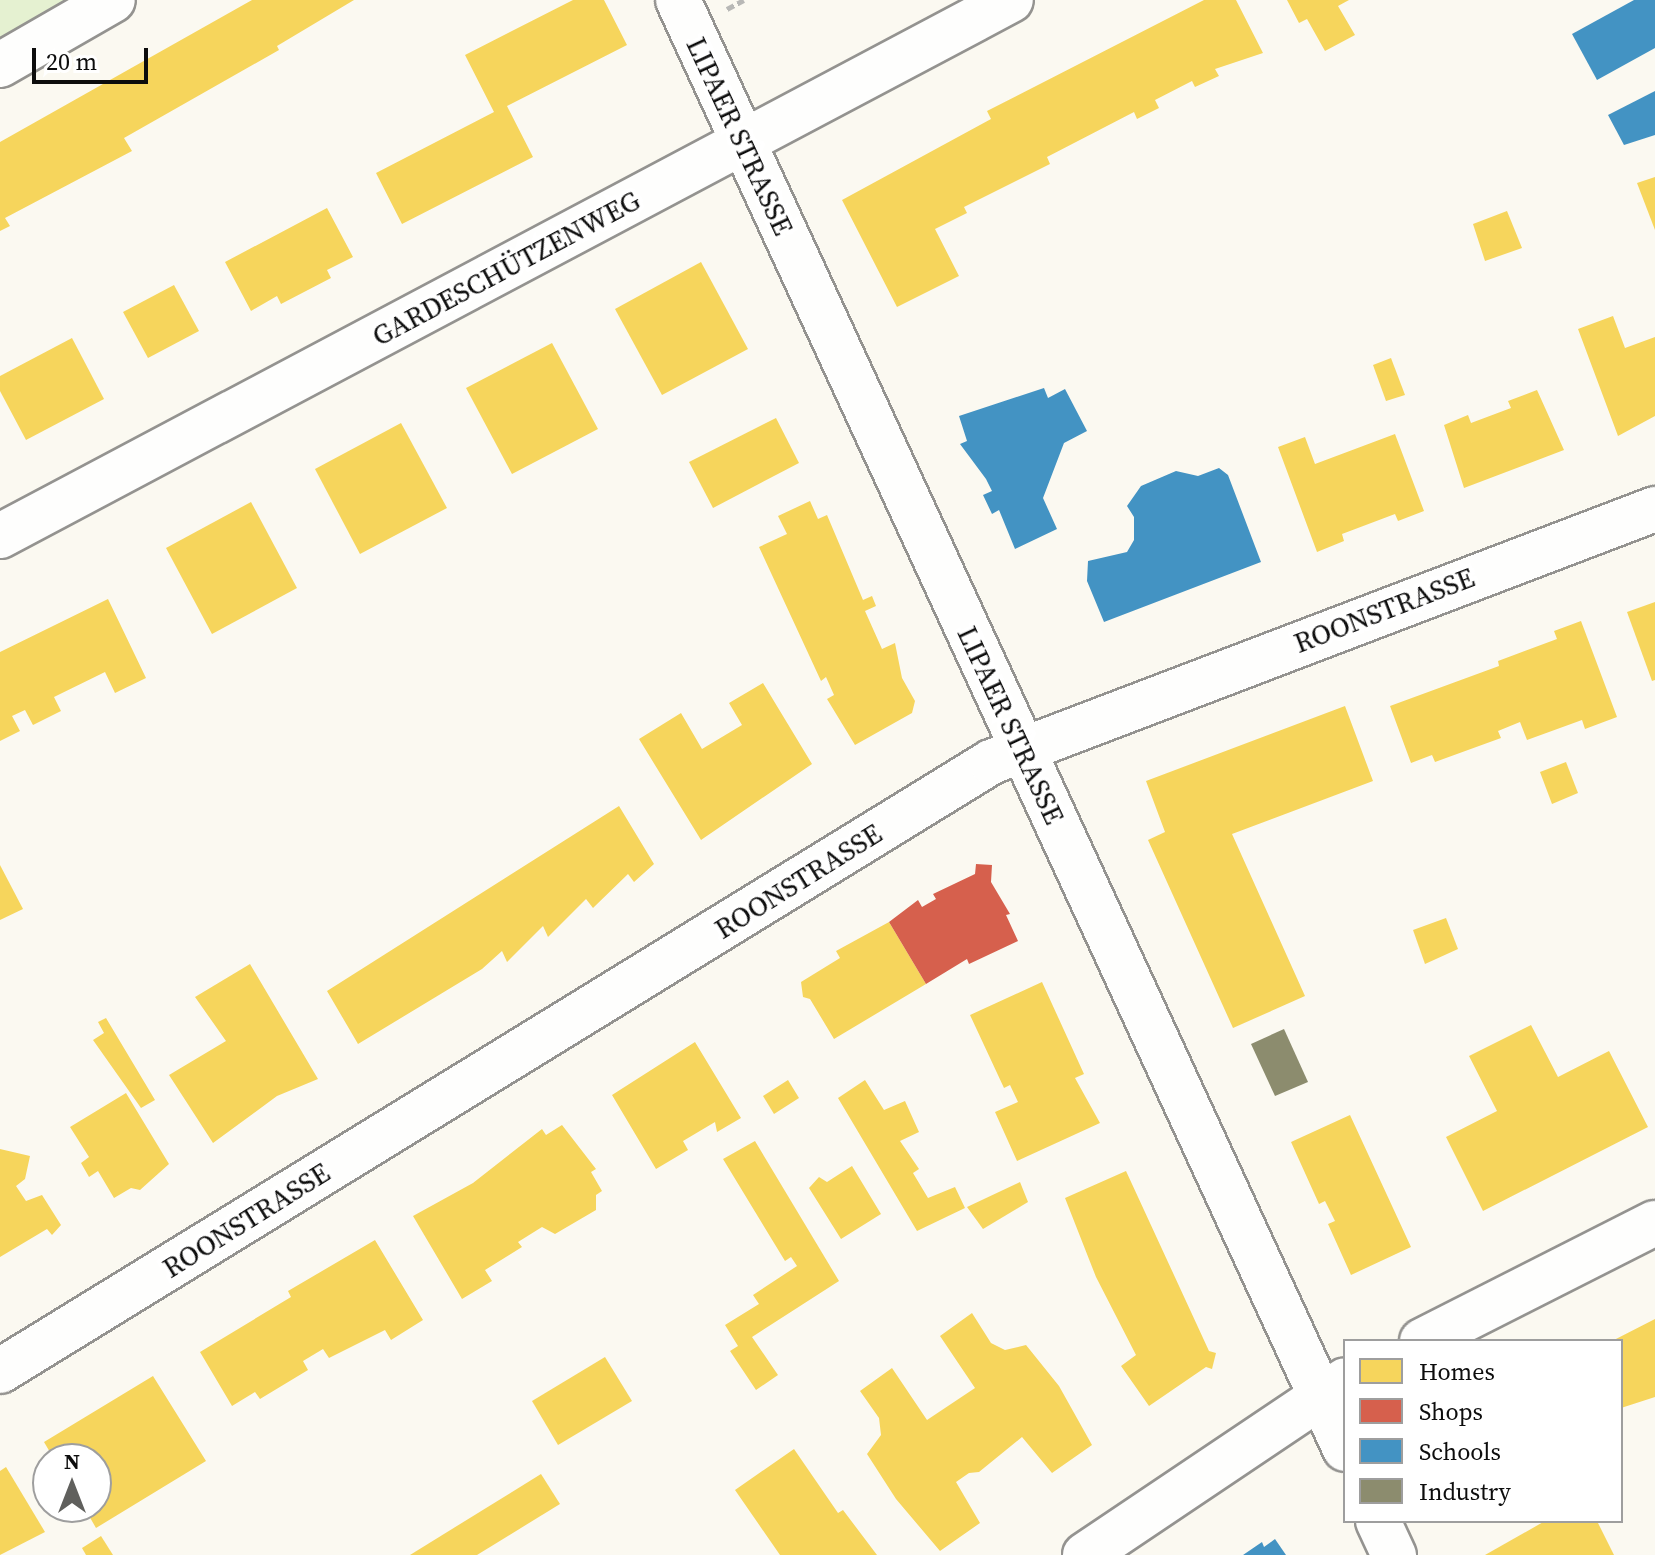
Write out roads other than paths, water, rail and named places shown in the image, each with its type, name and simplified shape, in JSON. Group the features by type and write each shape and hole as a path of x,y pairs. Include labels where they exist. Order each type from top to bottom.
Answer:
{"street":[{"path":"0,65 113,0"},
{"name":"LIPAER STRASSE","path":"678,0 1023,749 1332,1387 1343,1439"},
{"name":"GARDESCHÜTZENWEG","path":"0,536 1011,0"},
{"name":"ROONSTRASSE","path":"0,1371 991,762 1655,509"},
{"path":"1426,1339 1655,1223"},
{"path":"1085,1555 1332,1387"},
{"path":"1379,1523 1394,1555"}]}
